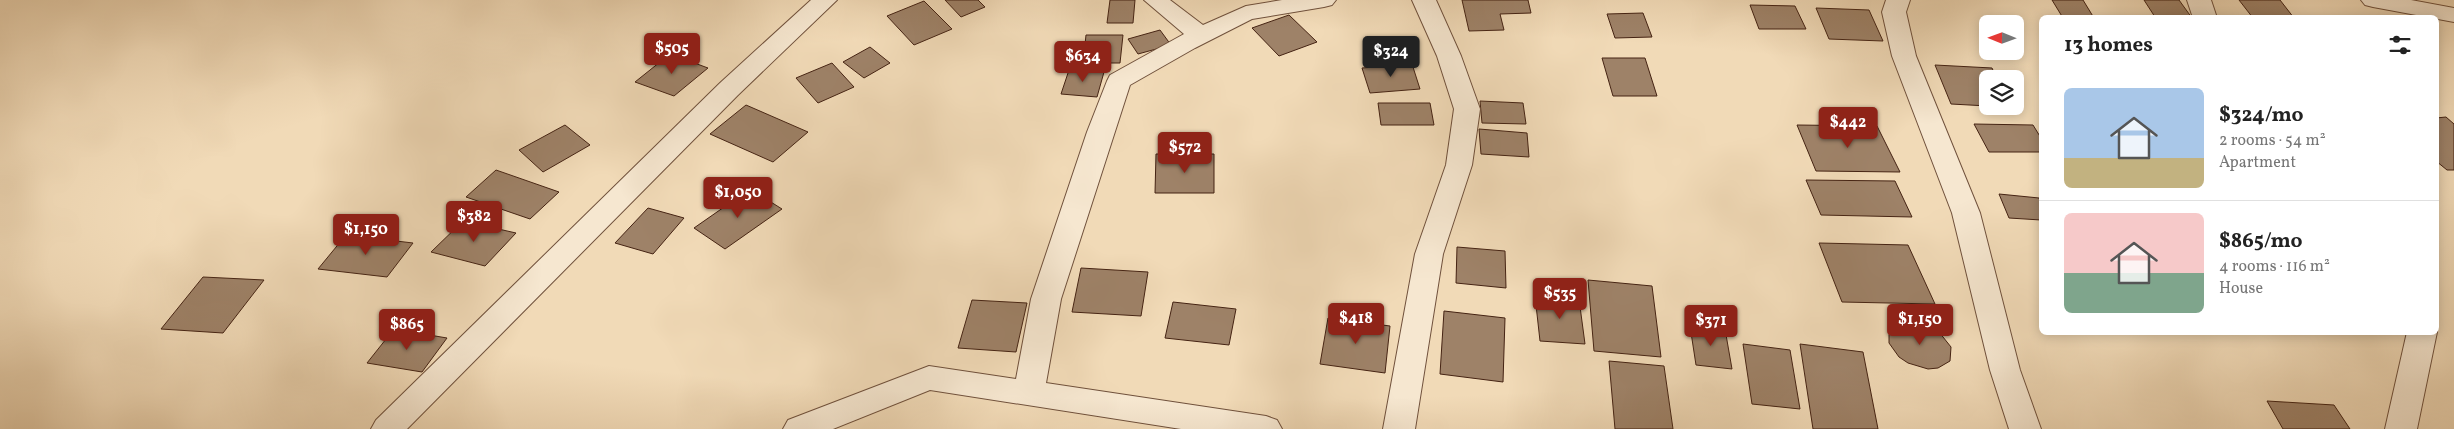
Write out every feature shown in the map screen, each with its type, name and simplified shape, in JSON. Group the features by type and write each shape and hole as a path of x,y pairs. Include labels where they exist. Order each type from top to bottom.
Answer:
{"street":[{"path":"387,429 729,89 825,0"},
{"path":"1156,0 1201,36"},
{"path":"1029,393 1046,299 1119,81 1246,13 1324,0"},
{"path":"1399,429 1429,254 1459,165 1467,109 1449,56 1424,0"},
{"path":"1898,0 1894,12 1904,56 1966,214 2005,370 2025,429"},
{"path":"2199,0 2204,15"},
{"path":"2373,0 2454,15"},
{"path":"2401,429 2421,335"},
{"path":"798,429 929,378 1029,393 1162,421 1266,429"}],"building":[{"path":"945,0 978,0 985,7 961,17"},
{"path":"1110,0 1135,0 1133,23 1107,23"},
{"path":"1462,0 1528,0 1531,13 1500,14 1504,30 1469,31"},
{"path":"2052,0 2083,0 2092,15 2061,15"},
{"path":"2144,0 2179,0 2190,15 2154,15"},
{"path":"2239,0 2280,0 2292,15 2251,15"},
{"path":"924,1 952,29 914,45 887,16"},
{"path":"1750,5 1795,6 1806,29 1759,29"},
{"path":"1816,8 1869,10 1883,41 1829,39"},
{"path":"1643,13 1652,37 1615,38 1607,14"},
{"path":"1289,15 1317,42 1279,56 1252,28"},
{"path":"1160,30 1171,45 1138,54 1128,39"},
{"path":"1086,35 1123,35 1120,63 1083,63"},
{"path":"870,47 890,63 864,78 843,62"},
{"path":"670,54 708,68 674,96 635,82"},
{"path":"1602,58 1645,58 1657,96 1613,96"},
{"path":"832,63 854,87 818,103 796,78"},
{"path":"1412,64 1420,89 1370,93 1362,68"},
{"path":"1935,65 1992,68 1993,70 1979,70 1979,106 1951,104"},
{"path":"1069,70 1104,72 1097,97 1061,94"},
{"path":"1480,101 1523,103 1526,124 1482,123"},
{"path":"1378,103 1430,103 1434,125 1381,125"},
{"path":"746,105 808,132 773,162 710,134"},
{"path":"2446,117 2454,124 2454,170 2447,170 2439,163 2439,118"},
{"path":"1974,124 2033,125 2039,135 2039,152 1989,152"},
{"path":"565,125 590,145 543,172 519,150"},
{"path":"1797,125 1877,126 1900,172 1816,171"},
{"path":"1479,129 1527,133 1529,157 1481,154"},
{"path":"1156,154 1214,154 1214,193 1155,193"},
{"path":"496,170 559,192 530,219 466,197"},
{"path":"1806,180 1895,181 1912,217 1821,215"},
{"path":"750,189 782,209 725,249 694,228"},
{"path":"1999,194 2039,198 2039,220 2009,218"},
{"path":"648,208 684,218 653,254 615,243"},
{"path":"463,221 516,233 485,266 431,252"},
{"path":"346,235 413,243 387,277 318,269"},
{"path":"1819,243 1908,245 1935,304 1842,302"},
{"path":"1457,247 1505,251 1506,288 1456,283"},
{"path":"1081,268 1148,272 1141,316 1072,312"},
{"path":"203,277 264,280 223,333 161,329"},
{"path":"1588,280 1652,286 1661,357 1594,351"},
{"path":"1535,296 1579,299 1585,344 1540,341"},
{"path":"972,300 1027,303 1016,352 958,348"},
{"path":"1173,302 1236,309 1229,345 1165,338"},
{"path":"1444,311 1505,318 1503,382 1440,374"},
{"path":"1328,318 1390,326 1385,373 1320,364"},
{"path":"1918,323 1939,332 1951,347 1950,361 1938,368 1928,369 1908,363 1899,357 1889,343 1889,335 1892,329 1899,324"},
{"path":"1690,326 1725,329 1732,369 1696,365"},
{"path":"394,329 447,338 422,372 367,363"},
{"path":"1743,344 1790,350 1800,409 1752,404"},
{"path":"1800,344 1863,352 1878,429 1813,429"},
{"path":"1609,361 1664,366 1673,429 1615,429"},
{"path":"2267,401 2334,405 2350,429 2283,429"}]}
